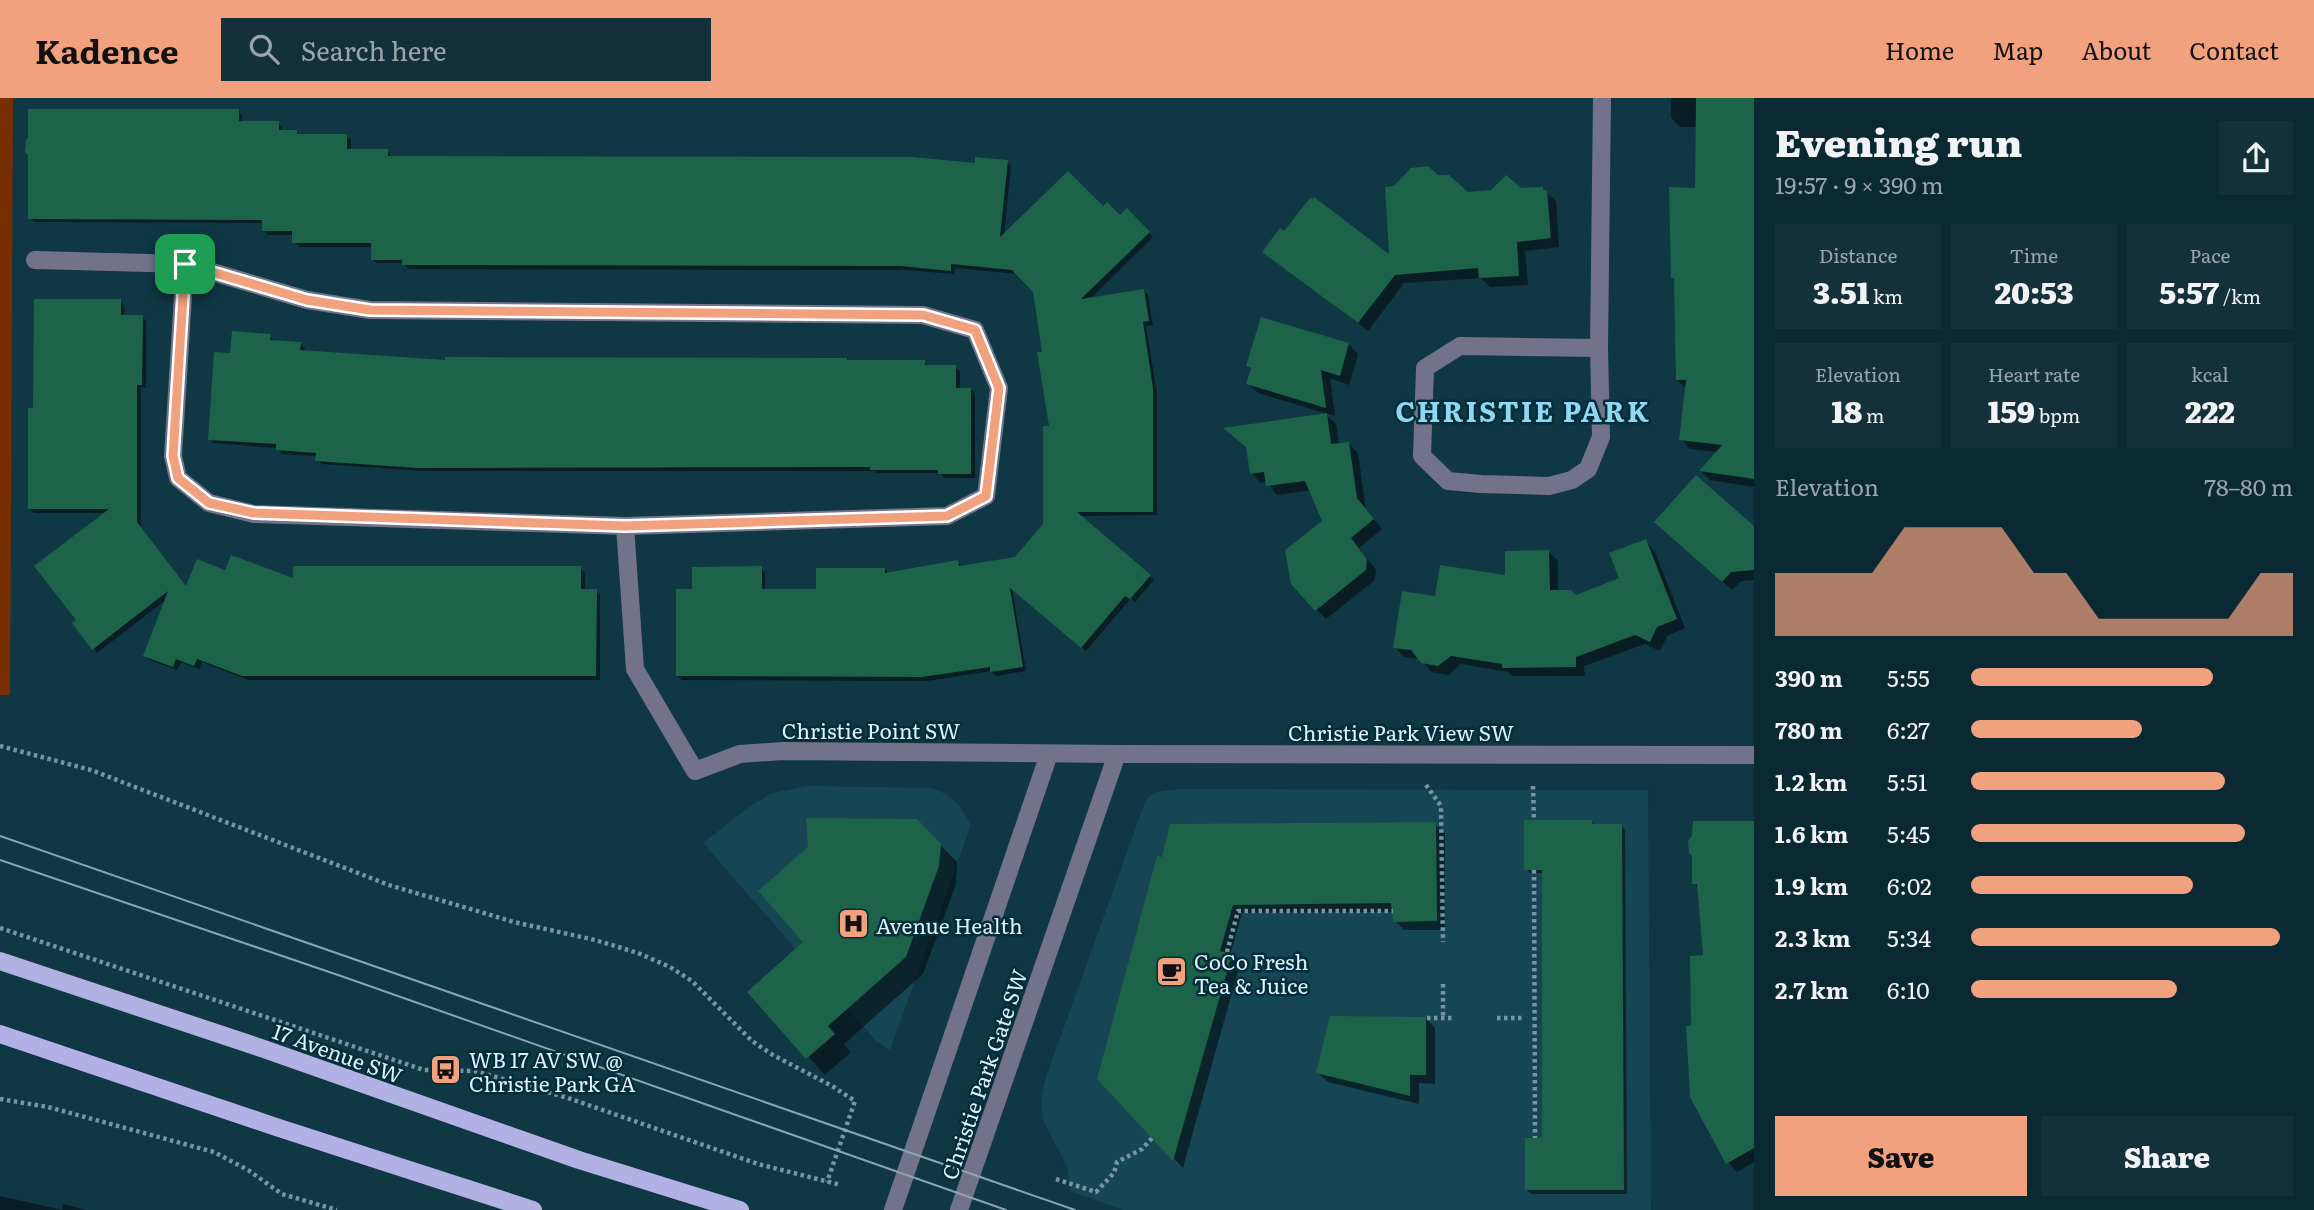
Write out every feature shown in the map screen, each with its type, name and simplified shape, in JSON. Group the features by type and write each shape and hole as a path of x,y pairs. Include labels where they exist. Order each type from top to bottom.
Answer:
{"main road":[{"name":"17 Avenue SW","path":"0,961 264,1049 566,1156 740,1210"},
{"path":"0,1034 533,1210"}],"street":[{"path":"1599,348 1460,346 1448,353 1425,368 1422,456 1448,481 1549,486 1572,480 1588,468 1601,437 1599,348 1602,98"},
{"path":"35,260 185,264 307,300 370,310 923,315 975,330 999,388 986,496 947,516 625,526 254,513 209,503 178,478 173,456 185,264"},
{"name":"Christie Point SW","path":"625,526 635,669 695,771 740,754 783,751 1049,754"},
{"name":"Christie Park View SW","path":"1049,754 1754,755"},
{"name":"Christie Park Gate SW","path":"894,1210 1049,754"},
{"name":"Christie Park Gate SW","path":"959,1210 1117,754"}],"path":[{"path":"0,746 92,770 389,885 513,922 595,940 638,953 670,967 692,981 752,1041 855,1101 827,1182"},
{"path":"1426,785 1441,806 1439,911 1443,942"},
{"path":"1534,786 1534,820"},
{"path":"1534,870 1535,1138"},
{"path":"1227,952 1238,911 1393,911"},
{"path":"0,928 424,1070 475,1071 635,1120 758,1164 841,1185"},
{"path":"1443,984 1443,1018"},
{"path":"1427,1018 1453,1018"},
{"path":"1497,1018 1524,1018"},
{"path":"0,1099 48,1107 214,1152 248,1170 282,1194 337,1210"},
{"path":"1056,1179 1096,1192 1114,1173 1117,1162 1142,1149 1153,1137"}],"shaded area":[{"path":"0,98 13,98 10,695 0,695"},
{"path":"808,786 932,788 948,795 960,806 971,825 890,1050 876,1041 703,843 772,793"},
{"path":"1177,789 1648,790 1651,1210 1123,1210 1070,1191 1067,1166 1043,1121 1041,1100 1045,1080 1145,802 1157,792"}],"building":[{"path":"1696,98 1754,98 1754,479 1699,471 1722,445 1679,440 1686,380 1676,380 1669,187 1695,188"},
{"path":"28,109 239,109 239,121 279,121 279,130 297,130 297,134 347,134 347,149 388,149 388,156 913,157 975,163 975,157 1008,160 1000,237 1068,171 1103,206 1107,202 1120,215 1127,208 1150,232 1081,299 1144,289 1149,321 1143,322 1153,388 1153,512 1077,512 1151,575 1130,599 1125,596 1081,648 1010,588 1023,667 990,672 990,667 922,677 676,676 676,589 692,589 692,567 762,566 762,589 816,589 816,568 885,568 885,573 958,560 959,566 1015,557 1043,524 1043,426 1049,426 1037,352 1042,352 1033,292 1012,270 951,264 951,271 900,266 402,265 402,260 371,260 371,243 292,243 292,231 262,231 262,220 28,219 28,155 25,152"},
{"path":"1428,166 1438,175 1449,175 1468,192 1491,190 1506,175 1521,188 1543,187 1543,190 1547,190 1551,238 1517,242 1519,276 1479,278 1478,268 1395,275 1358,323 1262,252 1280,228 1284,231 1310,198 1314,197 1389,254 1385,187 1394,186 1411,168"},
{"path":"34,299 121,299 121,315 143,315 142,385 137,385 137,522 186,586 197,559 225,570 231,555 293,578 293,566 581,566 581,589 597,589 596,676 242,676 197,659 194,666 176,659 173,667 143,656 168,591 92,650 72,623 76,620 34,566 109,509 28,509 28,408 33,408"},
{"path":"1261,317 1349,343 1340,376 1321,370 1326,408 1246,384 1251,368 1246,366"},
{"path":"232,331 271,334 270,340 301,342 300,350 445,360 445,357 847,358 925,360 925,365 956,365 956,388 971,388 971,474 938,474 938,470 870,470 870,467 417,468 315,461 316,453 276,450 276,444 208,440 214,352 230,353"},
{"path":"1327,413 1331,444 1349,442 1357,498 1374,519 1351,538 1367,559 1366,570 1315,611 1291,584 1285,550 1322,521 1305,481 1266,486 1264,472 1250,474 1246,447 1223,428"},
{"path":"1696,475 1754,526 1754,570 1731,572 1722,582 1654,522"},
{"path":"1646,539 1677,619 1657,627 1650,642 1635,635 1576,657 1576,667 1502,668 1502,664 1451,656 1438,666 1421,663 1411,650 1393,648 1402,591 1435,596 1440,565 1505,575 1505,551 1549,550 1550,590 1571,590 1576,595 1619,578 1609,553"},
{"name":"Avenue Health","path":"806,818 917,819 941,844 939,866 906,957 828,1026 835,1034 806,1059 747,992 803,942 758,891 808,847"},
{"path":"1524,820 1592,820 1592,824 1622,824 1624,1190 1525,1190 1525,1138 1542,1138 1542,870 1524,870"},
{"path":"1693,821 1754,821 1754,1148 1726,1164 1690,1097 1686,1026 1691,1026 1690,956 1703,955 1697,884 1692,884 1692,856 1689,853 1688,841 1692,836"},
{"path":"1436,822 1437,921 1393,922 1391,903 1233,905 1220,951 1232,954 1173,1161 1097,1079 1157,856 1162,857 1170,824"},
{"path":"1330,1016 1426,1017 1426,1075 1410,1075 1410,1096 1316,1073"}],"tram line":[{"path":"0,836 1075,1210"},
{"path":"0,860 341,976 1006,1210"}],"place":[{"name":"Avenue Health","path":"853,924"},
{"name":"CoCo Fresh Tea & Juice","path":"1171,972"},
{"name":"WB 17 AV SW @ Christie Park GA","path":"446,1070"}],"district":[{"name":"CHRISTIE PARK","path":"1523,410"}],"route":[{"path":"185,264 307,300 370,310 923,315 975,330 999,388 986,496 947,516 625,526 254,513 209,503 178,478 173,456 185,264"}]}
